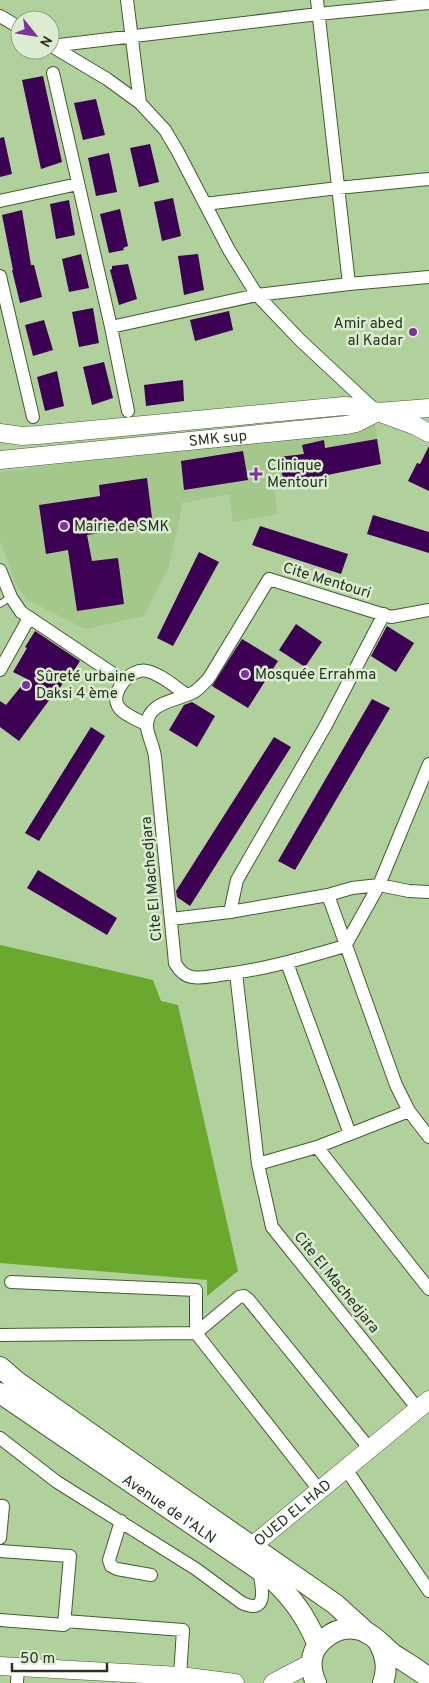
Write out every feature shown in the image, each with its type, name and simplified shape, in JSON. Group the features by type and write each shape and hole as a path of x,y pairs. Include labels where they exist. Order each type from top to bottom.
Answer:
{"main road":[{"path":"0,433 22,436 38,435 344,406 359,407 378,412 416,426 429,433"},
{"path":"378,412 429,408"},
{"name":"SMK sup","path":"0,460 347,425 364,420 378,412"},
{"path":"0,1367 16,1381 110,1448 252,1559 335,1604 373,1638 429,1678"},
{"name":"Avenue de l'ALN","path":"0,1393 252,1559 287,1593 301,1611 314,1654 312,1675 316,1683"},
{"name":"OUED EL HAD","path":"252,1559 320,1491 423,1404"},
{"path":"273,1683 314,1654 328,1635 340,1629 354,1628 373,1638 385,1655 387,1669 382,1683"},
{"path":"0,1666 18,1675 180,1676 235,1683"}],"street":[{"path":"128,0 140,104"},
{"path":"317,0 349,284"},
{"path":"60,44 318,14 429,4"},
{"path":"60,50 107,79 140,104 164,130 178,152 229,250 257,296 300,340 378,412"},
{"path":"53,72 111,327 128,411"},
{"path":"205,204 429,179"},
{"path":"0,201 78,184"},
{"path":"0,276 33,417"},
{"path":"111,327 257,296 349,284 429,278"},
{"path":"0,570 5,601 124,681"},
{"name":"Cite Mentouri","path":"147,725 152,712 158,706 187,695 202,686 209,678 269,579 391,617 429,610"},
{"path":"230,912 237,880 326,725 384,614"},
{"path":"0,670 29,618"},
{"path":"147,725 123,711 118,705 116,698 124,681 133,673 148,671 187,695"},
{"name":"Cite El Machedjara","path":"147,725 156,757 175,963 181,972 195,978 236,973 287,963 345,946"},
{"path":"345,946 379,885 429,764"},
{"path":"171,919 230,912 328,895 352,888 379,885 409,891 429,892"},
{"path":"328,895 396,1085 409,1111 429,1136"},
{"path":"287,963 350,1134"},
{"name":"Cite El Machedjara","path":"236,973 258,1164 272,1227 423,1404"},
{"path":"258,1164 317,1147 409,1111"},
{"path":"317,1147 429,1289"},
{"path":"10,1282 196,1290 196,1333 320,1491"},
{"path":"0,1335 196,1333 239,1297 244,1296 369,1448"},
{"path":"0,1438 57,1482 121,1521 196,1570 242,1603 251,1607 258,1605 262,1599 263,1592 252,1559"},
{"path":"346,1469 429,1591"},
{"path":"0,1506 3,1506 0,1538"},
{"path":"121,1521 109,1560 111,1566 117,1569 151,1575"},
{"path":"0,1551 70,1556 64,1625 0,1620"},
{"path":"65,1621 183,1630 180,1676"}],"shaded area":[{"path":"375,424 381,464 274,485 277,514 233,522 229,494 184,503 183,501 169,567 144,616 85,629 26,599 16,585 0,540 0,472"}],"green space":[{"path":"0,945 153,980 161,1001 178,1005 238,1271 207,1296 207,1280 0,1263"}],"building":[{"path":"43,76 62,162 41,169 22,80"},
{"path":"96,99 105,135 83,140 74,103"},
{"path":"4,137 12,174 0,177 0,138"},
{"path":"150,144 159,182 139,187 130,148"},
{"path":"109,153 117,192 96,196 88,158"},
{"path":"173,198 181,236 162,241 154,202"},
{"path":"69,200 75,235 56,239 50,204"},
{"path":"120,209 128,246 123,248 124,250 109,253 100,214"},
{"path":"22,210 31,265 34,265 42,297 20,303 2,215"},
{"path":"81,254 89,288 69,292 62,259"},
{"path":"198,254 204,290 184,295 178,256"},
{"path":"128,264 137,299 119,305 110,270 112,266"},
{"path":"93,308 99,343 79,347 72,312"},
{"path":"229,311 233,330 195,341 190,320"},
{"path":"44,320 53,350 33,356 25,325"},
{"path":"104,362 113,398 92,405 83,367"},
{"path":"57,371 64,406 45,411 37,377"},
{"path":"183,380 184,401 146,406 144,385"},
{"path":"377,439 381,464 284,484 279,457 304,454 302,445 324,440 325,448"},
{"path":"429,446 429,491 408,481 417,463 420,464"},
{"name":"Clinique Mentouri","path":"243,451 248,480 184,490 181,461"},
{"path":"147,478 153,526 87,535 92,561 118,558 124,604 77,611 68,550 46,554 39,505 100,496 99,485"},
{"path":"373,515 429,532 429,553 367,534"},
{"path":"260,526 348,554 341,574 252,545"},
{"path":"199,552 219,562 173,646 157,638"},
{"path":"296,624 322,642 305,667 279,650"},
{"path":"387,626 414,643 396,672 371,656"},
{"path":"35,631 80,661 19,741 0,727 0,701 6,705 27,679 13,672"},
{"name":"Mosquée Errahma","path":"242,639 278,661 248,708 212,686"},
{"path":"372,699 390,708 295,870 278,861"},
{"path":"192,702 215,716 197,747 169,730 184,705"},
{"path":"91,727 105,736 39,841 25,833"},
{"path":"274,737 291,747 190,906 177,897 176,891"},
{"path":"38,870 117,918 107,935 27,888"}],"place":[{"name":"Amir abed al Kadar","path":"413,332"},
{"name":"Clinique Mentouri","path":"256,474"},
{"name":"Mairie de SMK","path":"64,526"},
{"name":"Mosquée Errahma","path":"245,674"},
{"name":"Sûreté urbaine Daksi 4 ème","path":"26,685"}]}
